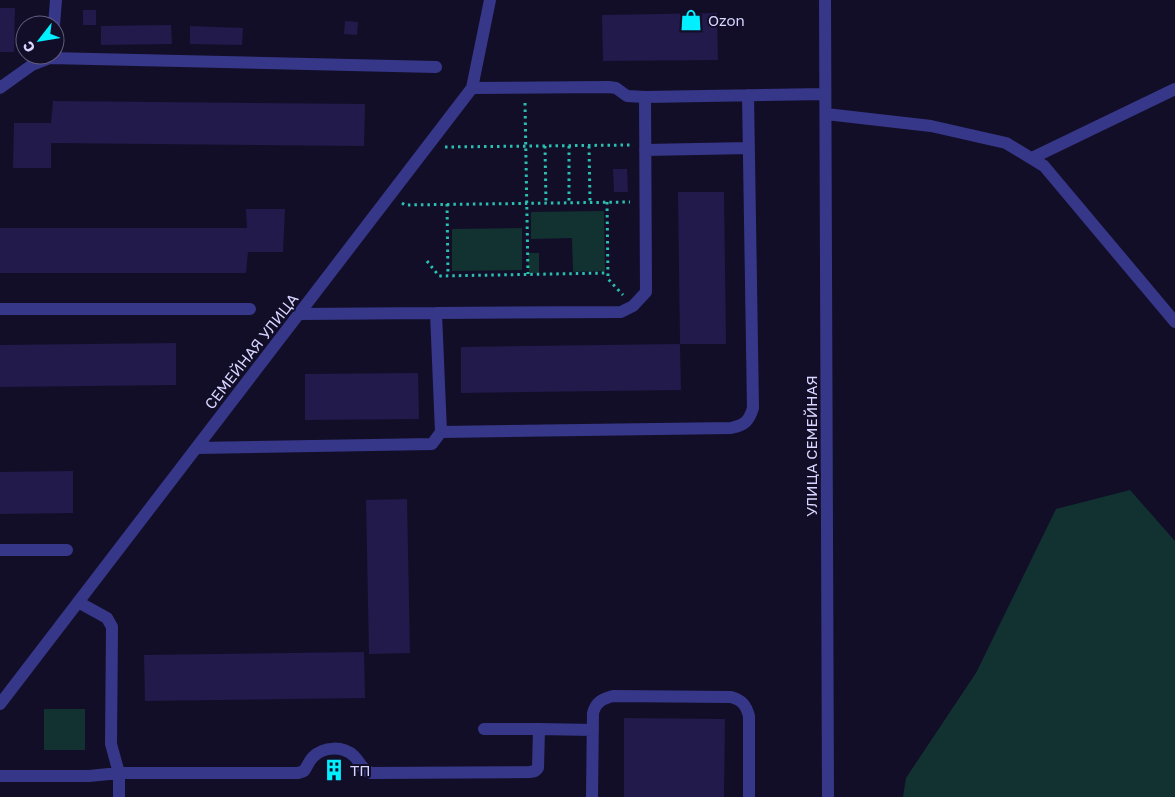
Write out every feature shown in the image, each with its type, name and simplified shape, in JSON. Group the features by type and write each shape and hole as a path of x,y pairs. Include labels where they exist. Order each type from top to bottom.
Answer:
{"street":[{"path":"55,15 56,0"},
{"name":"СЕМЕЙНАЯ УЛИЦА","path":"0,704 472,88 490,0"},
{"path":"472,88 609,86 616,88 627,96 826,94 824,0"},
{"path":"65,57 436,67"},
{"path":"0,88 32,65"},
{"path":"1032,158 1175,90"},
{"name":"УЛИЦА СЕМЕЙНАЯ","path":"826,94 828,797"},
{"path":"441,432 732,428 742,426 750,419 753,408 748,95"},
{"path":"300,314 621,312 633,306 646,292 645,96"},
{"path":"826,114 931,126 1006,143 1032,158 1044,166 1175,322"},
{"path":"646,147 749,148"},
{"path":"0,309 250,310"},
{"path":"196,448 428,446 432,444 441,432 436,313"},
{"path":"0,550 67,550"},
{"path":"78,602 107,618 112,627 111,744 119,773 119,797"},
{"path":"592,797 593,713 596,704 605,698 613,696 731,697 740,700 747,707 749,716 749,797"},
{"path":"484,729 593,730"},
{"path":"0,776 89,776 119,773 298,773 304,771 313,757 329,749 338,749 352,754 365,771 371,773 530,772 538,768 539,729"}],"path":[{"path":"525,88 528,274"},
{"path":"427,148 526,146 646,147"},
{"path":"545,146 546,203"},
{"path":"569,146 569,203"},
{"path":"589,146 590,202"},
{"path":"390,196 405,205 646,202"},
{"path":"606,202 608,279 633,306"},
{"path":"447,204 448,276"},
{"path":"427,260 439,276 608,273"}],"green space":[{"path":"604,211 605,271 573,272 572,238 531,239 531,212"},
{"path":"522,228 522,270 452,271 452,229"},
{"path":"528,253 539,253 539,273 529,273"},
{"path":"1130,490 1175,541 1175,797 903,797 906,778 976,673 1056,509"},
{"path":"44,709 85,709 85,750 44,750"}],"building":[{"path":"0,8 15,8 14,52 0,52"},
{"path":"83,10 96,10 96,25 83,25"},
{"path":"717,13 718,60 603,61 602,15"},
{"path":"345,21 358,22 357,35 344,34"},
{"path":"171,25 172,44 101,45 101,26"},
{"path":"190,26 243,28 242,45 190,44"},
{"path":"53,101 365,104 364,146 51,143 51,168 13,168 14,123 51,123"},
{"path":"613,169 627,169 628,192 614,192"},
{"path":"678,192 724,192 726,344 680,344"},
{"path":"246,209 285,209 283,252 248,252 246,273 0,273 0,228 247,228"},
{"path":"176,343 176,385 0,387 0,345"},
{"path":"680,344 681,390 461,393 461,347"},
{"path":"418,373 419,419 305,420 305,374"},
{"path":"73,471 73,513 0,514 0,472"},
{"path":"407,499 410,653 369,654 366,500"},
{"path":"364,652 365,698 145,701 144,655"},
{"path":"624,718 725,719 724,797 624,797"},
{"name":"ТП","path":"328,765 340,767 340,774 328,775"}],"place":[{"name":"Ozon","path":"691,20"},
{"name":"ТП","path":"334,770"}]}
